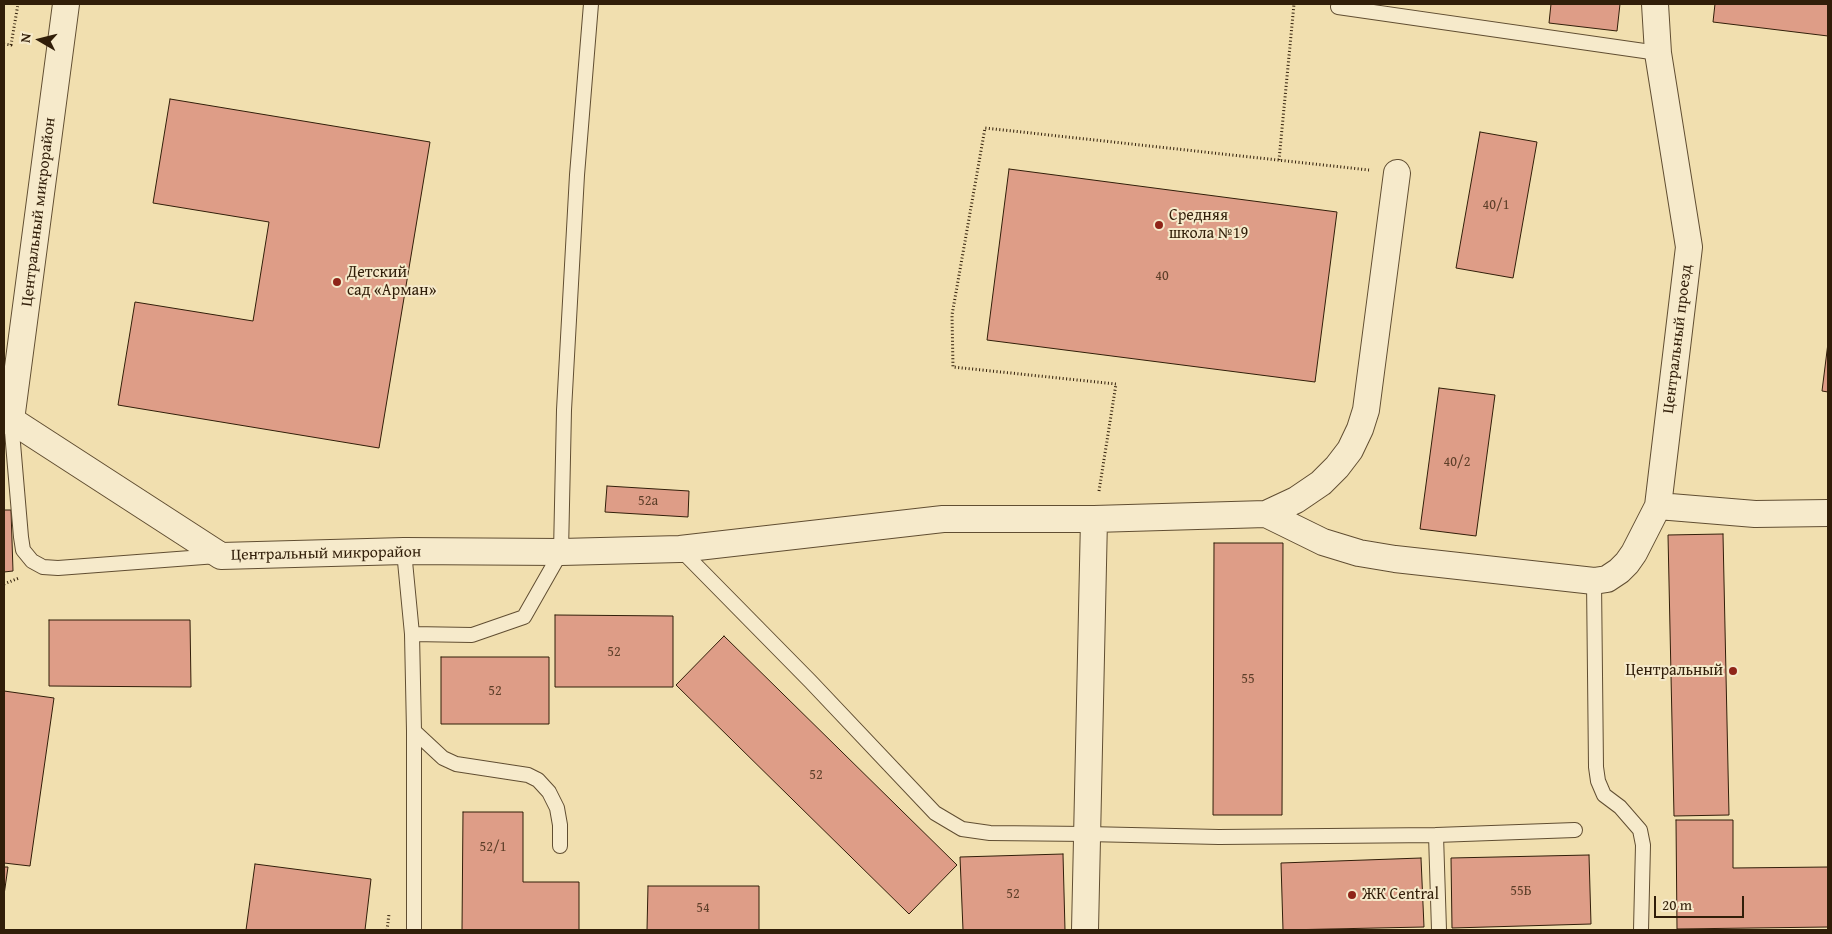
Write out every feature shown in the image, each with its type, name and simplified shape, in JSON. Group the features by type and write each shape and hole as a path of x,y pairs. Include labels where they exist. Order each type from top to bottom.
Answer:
{"street":[{"name":"Центральный микрорайон","path":"66,4 8,420 221,556 680,549 943,520 1094,519 1266,514"},
{"name":"Центральный проезд","path":"1655,4 1658,53 1689,247 1658,506"},
{"path":"1266,514 1296,500 1321,483 1350,450 1360,429 1366,410 1397,173"},
{"path":"1266,514 1323,542 1359,553 1395,559 1594,581 1607,579 1627,563 1658,506 1755,514 1828,513"},
{"path":"1085,930 1094,519"}],"lane":[{"path":"412,634 472,635 524,617 561,552 564,410 577,175 591,4"},
{"path":"1338,7 1658,53"},
{"path":"8,420 23,550 32,561 43,567 58,568 221,556"},
{"path":"680,549 812,682 935,813 962,829 981,832 1219,837 1436,835 1575,830"},
{"path":"404,552 412,634 414,930"},
{"path":"1594,581 1596,767 1598,781 1604,794 1620,807 1640,830 1643,846 1641,930"},
{"path":"414,731 443,758 456,764 528,775 538,780 549,792 557,808 560,825 560,846"},
{"path":"1436,835 1438,930"}],"path":[{"path":"4,44 11,45 18,4"},
{"path":"1279,160 1294,4"},
{"path":"1094,519 1116,384 953,367 952,315 985,128 1397,173"}],"building":[{"path":"1551,4 1620,4 1617,31 1549,23"},
{"path":"1715,4 1828,4 1828,36 1713,22"},
{"path":"170,99 430,142 379,448 118,405 135,302 253,321 269,222 153,203"},
{"path":"1480,132 1537,142 1513,278 1456,268"},
{"path":"1009,169 1337,212 1315,382 987,340"},
{"path":"1828,343 1828,392 1822,391"},
{"path":"1439,388 1495,395 1476,536 1420,529"},
{"path":"607,486 689,491 688,517 605,512"},
{"path":"4,510 11,510 13,571 4,572"},
{"path":"1723,534 1729,815 1674,816 1668,535"},
{"path":"1214,543 1283,543 1282,815 1213,815"},
{"path":"555,615 673,616 673,687 555,687"},
{"path":"49,620 190,620 191,687 49,686"},
{"path":"724,636 957,865 909,914 676,685"},
{"path":"441,657 549,657 549,724 441,724"},
{"path":"4,691 54,698 30,866 4,863"},
{"path":"463,812 523,812 523,882 579,882 579,930 462,930"},
{"path":"1676,820 1733,820 1733,868 1828,867 1828,927 1677,929"},
{"path":"1063,854 1065,930 963,930 960,857"},
{"path":"1589,855 1591,924 1452,928 1451,858"},
{"name":"ЖК Central","path":"1421,858 1424,927 1283,930 1281,863"},
{"path":"255,864 371,879 365,930 246,930"},
{"path":"4,867 8,867 4,895"},
{"path":"648,886 759,886 759,930 647,930"}],"place":[{"name":"Средняя школа №19","path":"1159,225"},
{"name":"Детский сад «Арман»","path":"337,282"},
{"name":"Центральный","path":"1733,671"},
{"name":"ЖК Central","path":"1352,895"}]}
